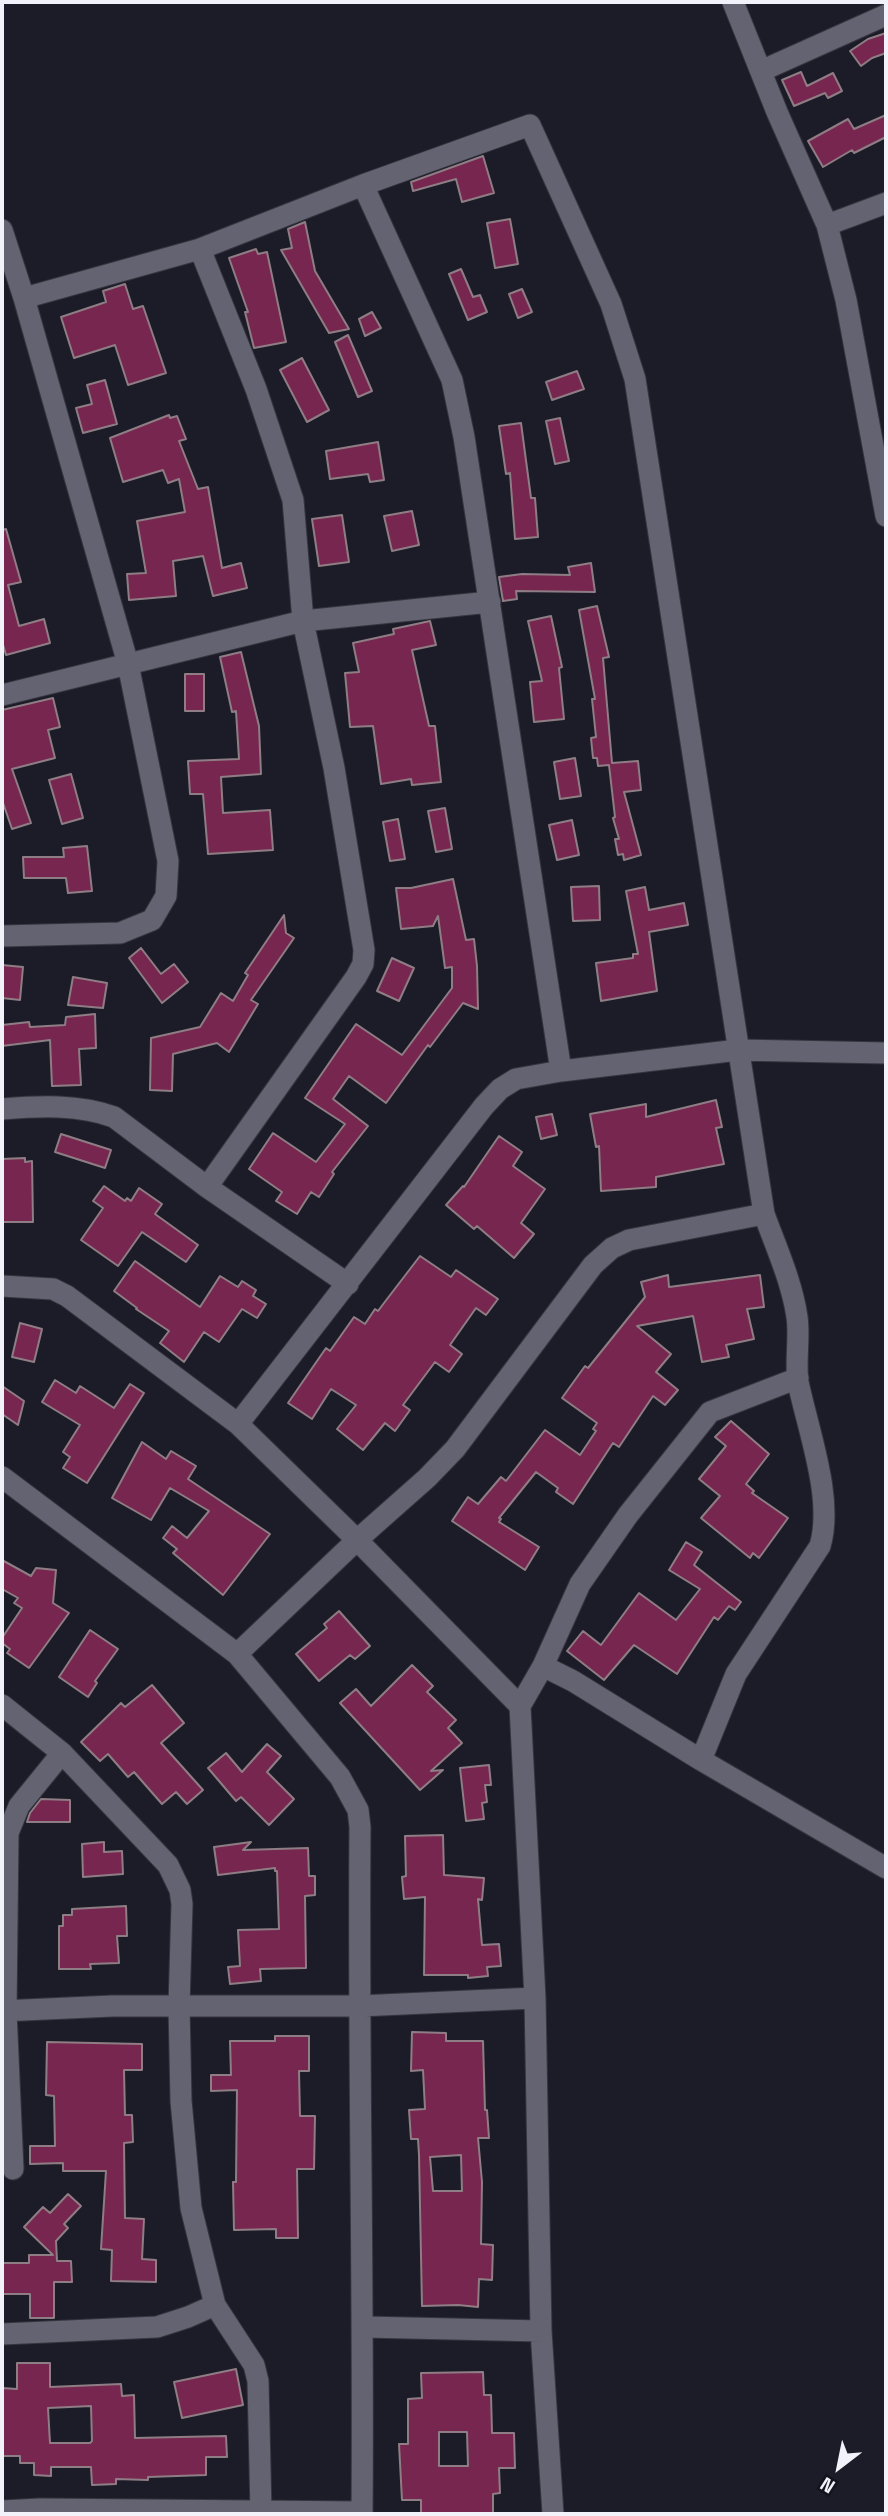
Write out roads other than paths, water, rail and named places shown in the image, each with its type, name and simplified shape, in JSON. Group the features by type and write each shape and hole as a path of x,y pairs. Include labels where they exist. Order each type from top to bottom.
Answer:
{"street":[{"path":"733,2 827,225 846,300 886,516"},
{"path":"761,71 886,15"},
{"path":"24,298 200,249 363,185 530,125 611,304 635,379 764,1214 797,1316 798,1378 822,1495 824,1531 820,1546 736,1674 701,1760"},
{"path":"363,185 452,380 490,602 561,1071"},
{"path":"827,225 886,202"},
{"path":"2,230 24,298 128,664 168,861 166,896 152,920 120,933 3,933"},
{"path":"200,249 256,389 293,500 303,621 334,768 364,950 363,964 356,977 207,1187"},
{"path":"2,695 303,621 490,602"},
{"path":"238,1424 484,1106 500,1089 516,1079 561,1071 738,1050 886,1053"},
{"path":"2,1109 47,1106 98,1111 114,1117 207,1187 348,1284"},
{"path":"237,1654 427,1478 454,1449 593,1265 612,1248 629,1240 764,1214"},
{"path":"2,1286 53,1289 67,1296 238,1424 357,1540 520,1706"},
{"path":"553,2514 541,2331 535,1998 520,1706 543,1666 580,1584 628,1515 710,1412 798,1378"},
{"path":"2,1477 237,1654 340,1777 358,1810 364,2327 362,2513 2,2511"},
{"path":"543,1666 573,1681 701,1760 886,1868"},
{"path":"2,1705 62,1753 173,1872 180,1890 181,2101 191,2208 215,2305 254,2365 258,2381 261,2512"},
{"path":"13,2169 4,2011 8,1833 19,1806 62,1753"},
{"path":"4,2011 112,2006 359,2006 535,1998"},
{"path":"2,2334 157,2327 215,2305"},
{"path":"364,2327 541,2331"}]}
